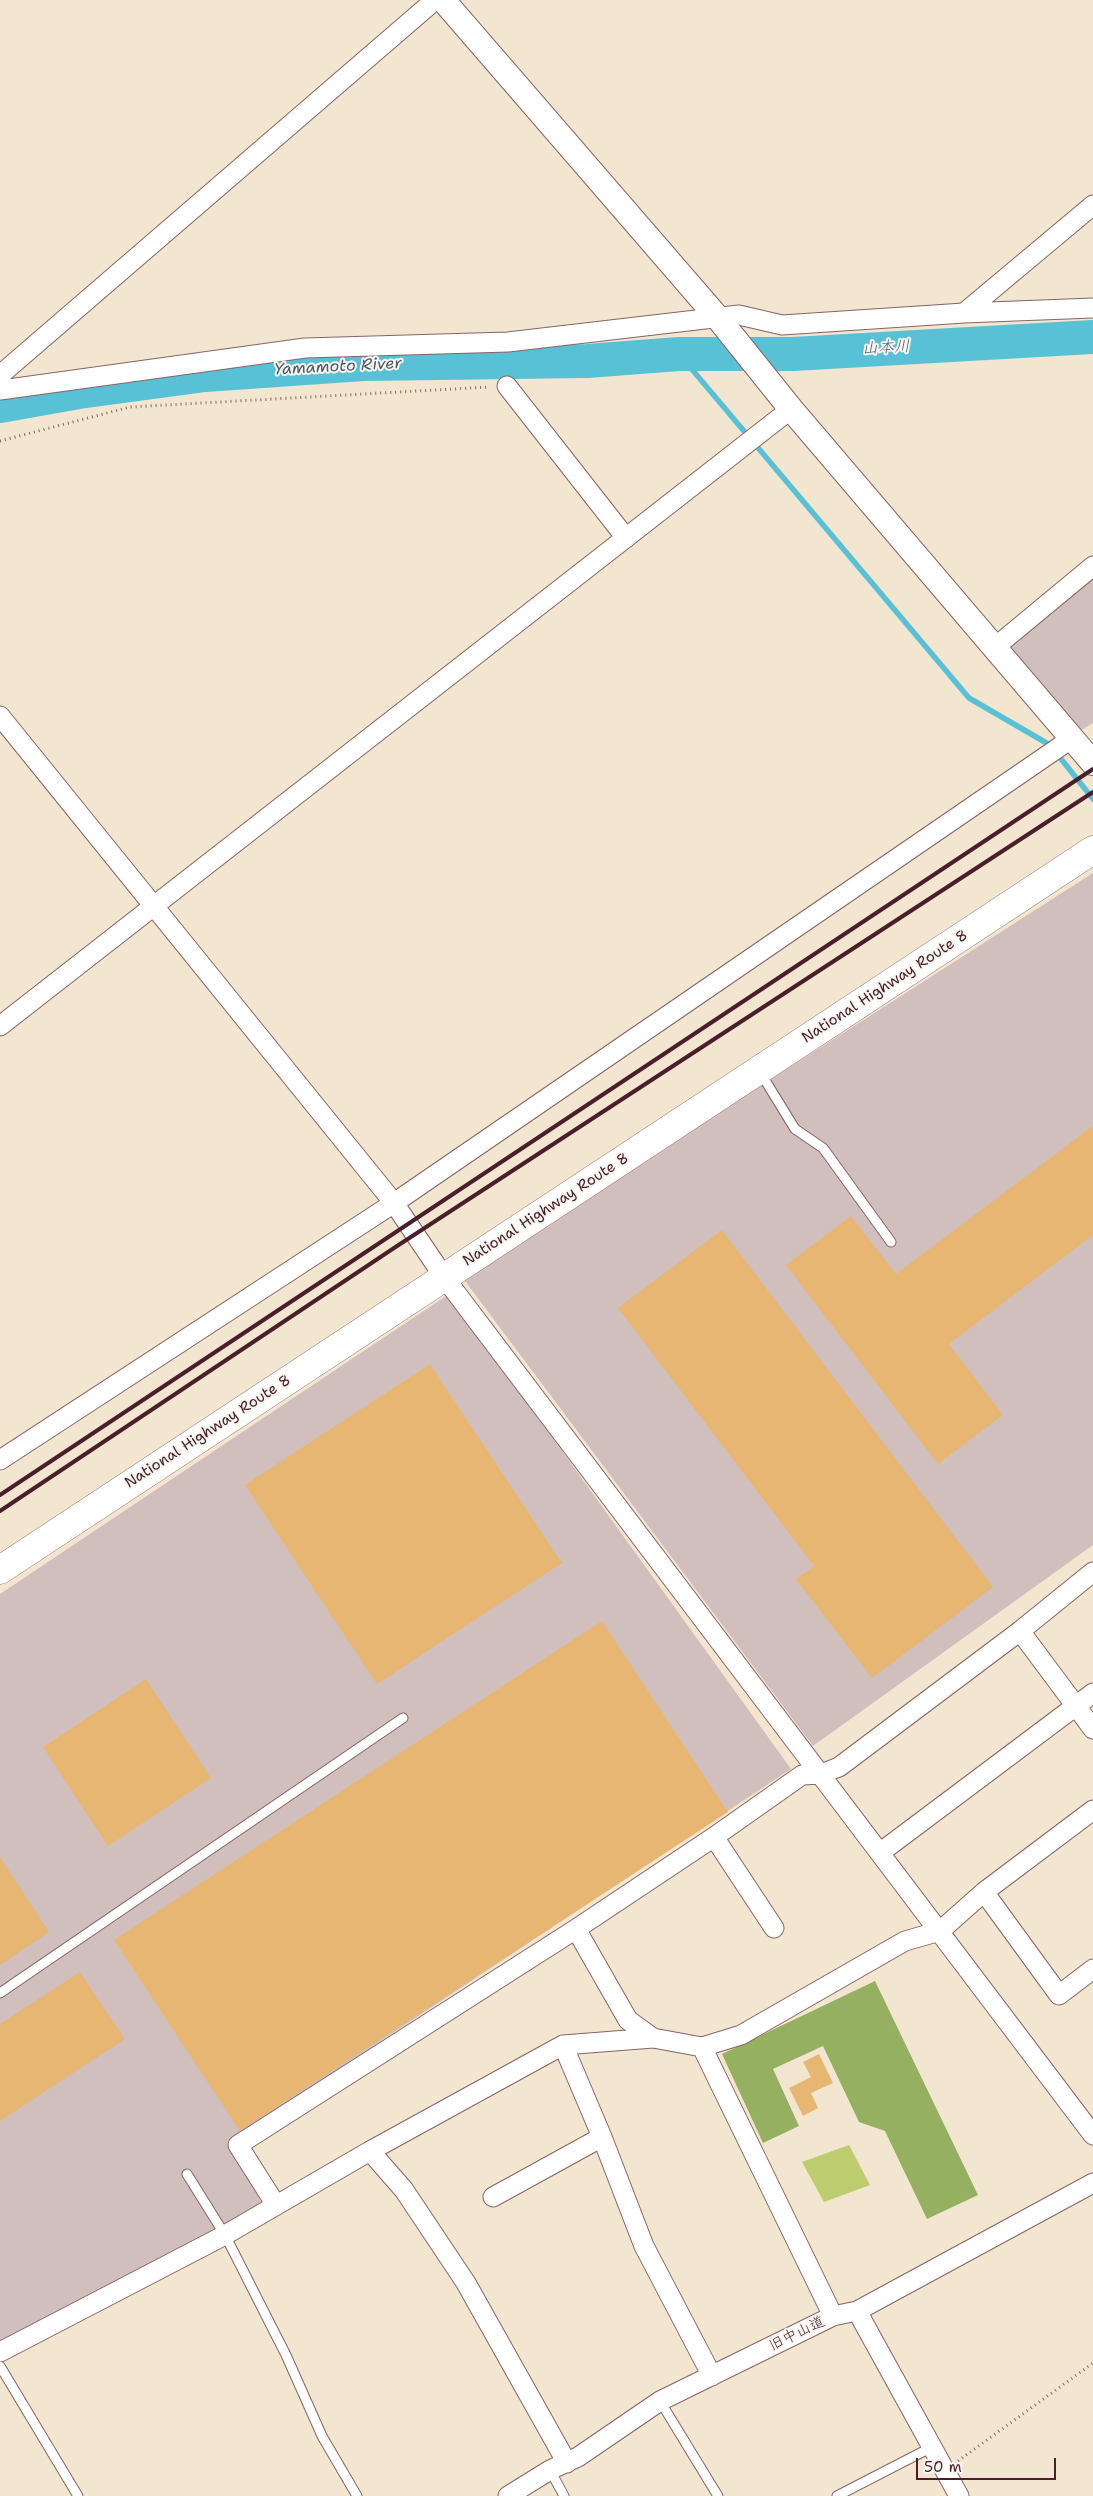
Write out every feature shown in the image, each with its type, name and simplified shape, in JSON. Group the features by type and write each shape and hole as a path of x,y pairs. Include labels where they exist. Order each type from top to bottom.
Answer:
{"highway":[{"name":"National Highway Route 8","path":"0,1570 1093,850"}],"street":[{"path":"0,375 434,0"},
{"path":"443,0 723,325 791,409 1071,740 1093,763"},
{"path":"964,313 1093,205"},
{"path":"0,390 305,348 508,342 723,325 739,315 782,325 964,313 1093,308"},
{"path":"507,386 626,538"},
{"path":"0,1026 791,409"},
{"path":"994,648 1093,566"},
{"path":"0,716 394,1203 444,1277 881,1852 1093,2135"},
{"path":"0,1460 394,1203 1071,740"},
{"path":"276,2205 238,2144 576,1928 714,1837 802,1775 821,1774 839,1767 1020,1631 1093,1572"},
{"path":"1020,1631 1093,1729"},
{"path":"881,1852 1093,1693"},
{"path":"0,2352 225,2235 370,2151 563,2045 653,2038 702,2047 740,2035 905,1941 940,1931 984,1892 1093,1810"},
{"path":"714,1837 774,1928"},
{"path":"984,1892 1059,1995 1093,1969"},
{"path":"576,1928 628,2020 653,2038"},
{"path":"563,2045 602,2137 644,2246 712,2376"},
{"path":"702,2047 833,2316"},
{"path":"493,2196 602,2137"},
{"path":"370,2151 404,2190 466,2283 558,2466"},
{"name":"旧中山道","path":"508,2496 660,2401 833,2316 857,2311 1093,2182"},
{"path":"857,2311 959,2496"}],"lane":[{"path":"759,1070 795,1129 823,1148 891,1242"},
{"path":"0,1993 403,1718"},
{"path":"187,2174 225,2235 286,2354 322,2436 357,2496"},
{"path":"0,2366 78,2496"},
{"path":"660,2401 718,2496"},
{"path":"837,2496 933,2447"},
{"path":"558,2466 564,2496"}],"path":[{"path":"0,441 130,407 507,386"},
{"path":"946,2470 1093,2363"}],"shaded area":[{"path":"1093,576 1093,723 1078,732 1005,647"},
{"path":"1093,873 1093,1545 813,1746 462,1277"},
{"path":"449,1294 791,1769 227,2143 264,2206 0,2352 0,1594"}],"green space":[{"path":"875,1981 978,2195 927,2219 885,2131 859,2122 823,2046 773,2069 799,2126 763,2143 722,2054"},
{"path":"849,2145 870,2185 824,2202 802,2162"}],"building":[{"path":"1093,1126 1093,1235 949,1344 1003,1415 938,1464 786,1265 851,1216 896,1274"},
{"path":"722,1230 993,1587 872,1678 796,1579 814,1566 618,1308"},
{"path":"430,1364 562,1563 377,1684 245,1485"},
{"path":"602,1621 728,1812 240,2131 114,1940"},
{"path":"146,1679 211,1778 108,1846 43,1747"},
{"path":"0,1857 49,1932 0,1965"},
{"path":"80,1972 125,2039 0,2121 0,2024"},
{"path":"819,2054 833,2083 811,2093 818,2108 803,2116 789,2088 811,2077 803,2062"}],"waterway":[{"name":"Yamamoto River","path":"0,406 79,392 205,375 363,364 587,361 679,354 793,354 1093,337"},
{"path":"679,354 969,698 1050,745 1093,799"}],"railway":[{"path":"0,1495 1093,769"},
{"path":"0,1511 394,1248 1093,792"}],"water label":[{"name":"山本川","path":"886,348"}]}
